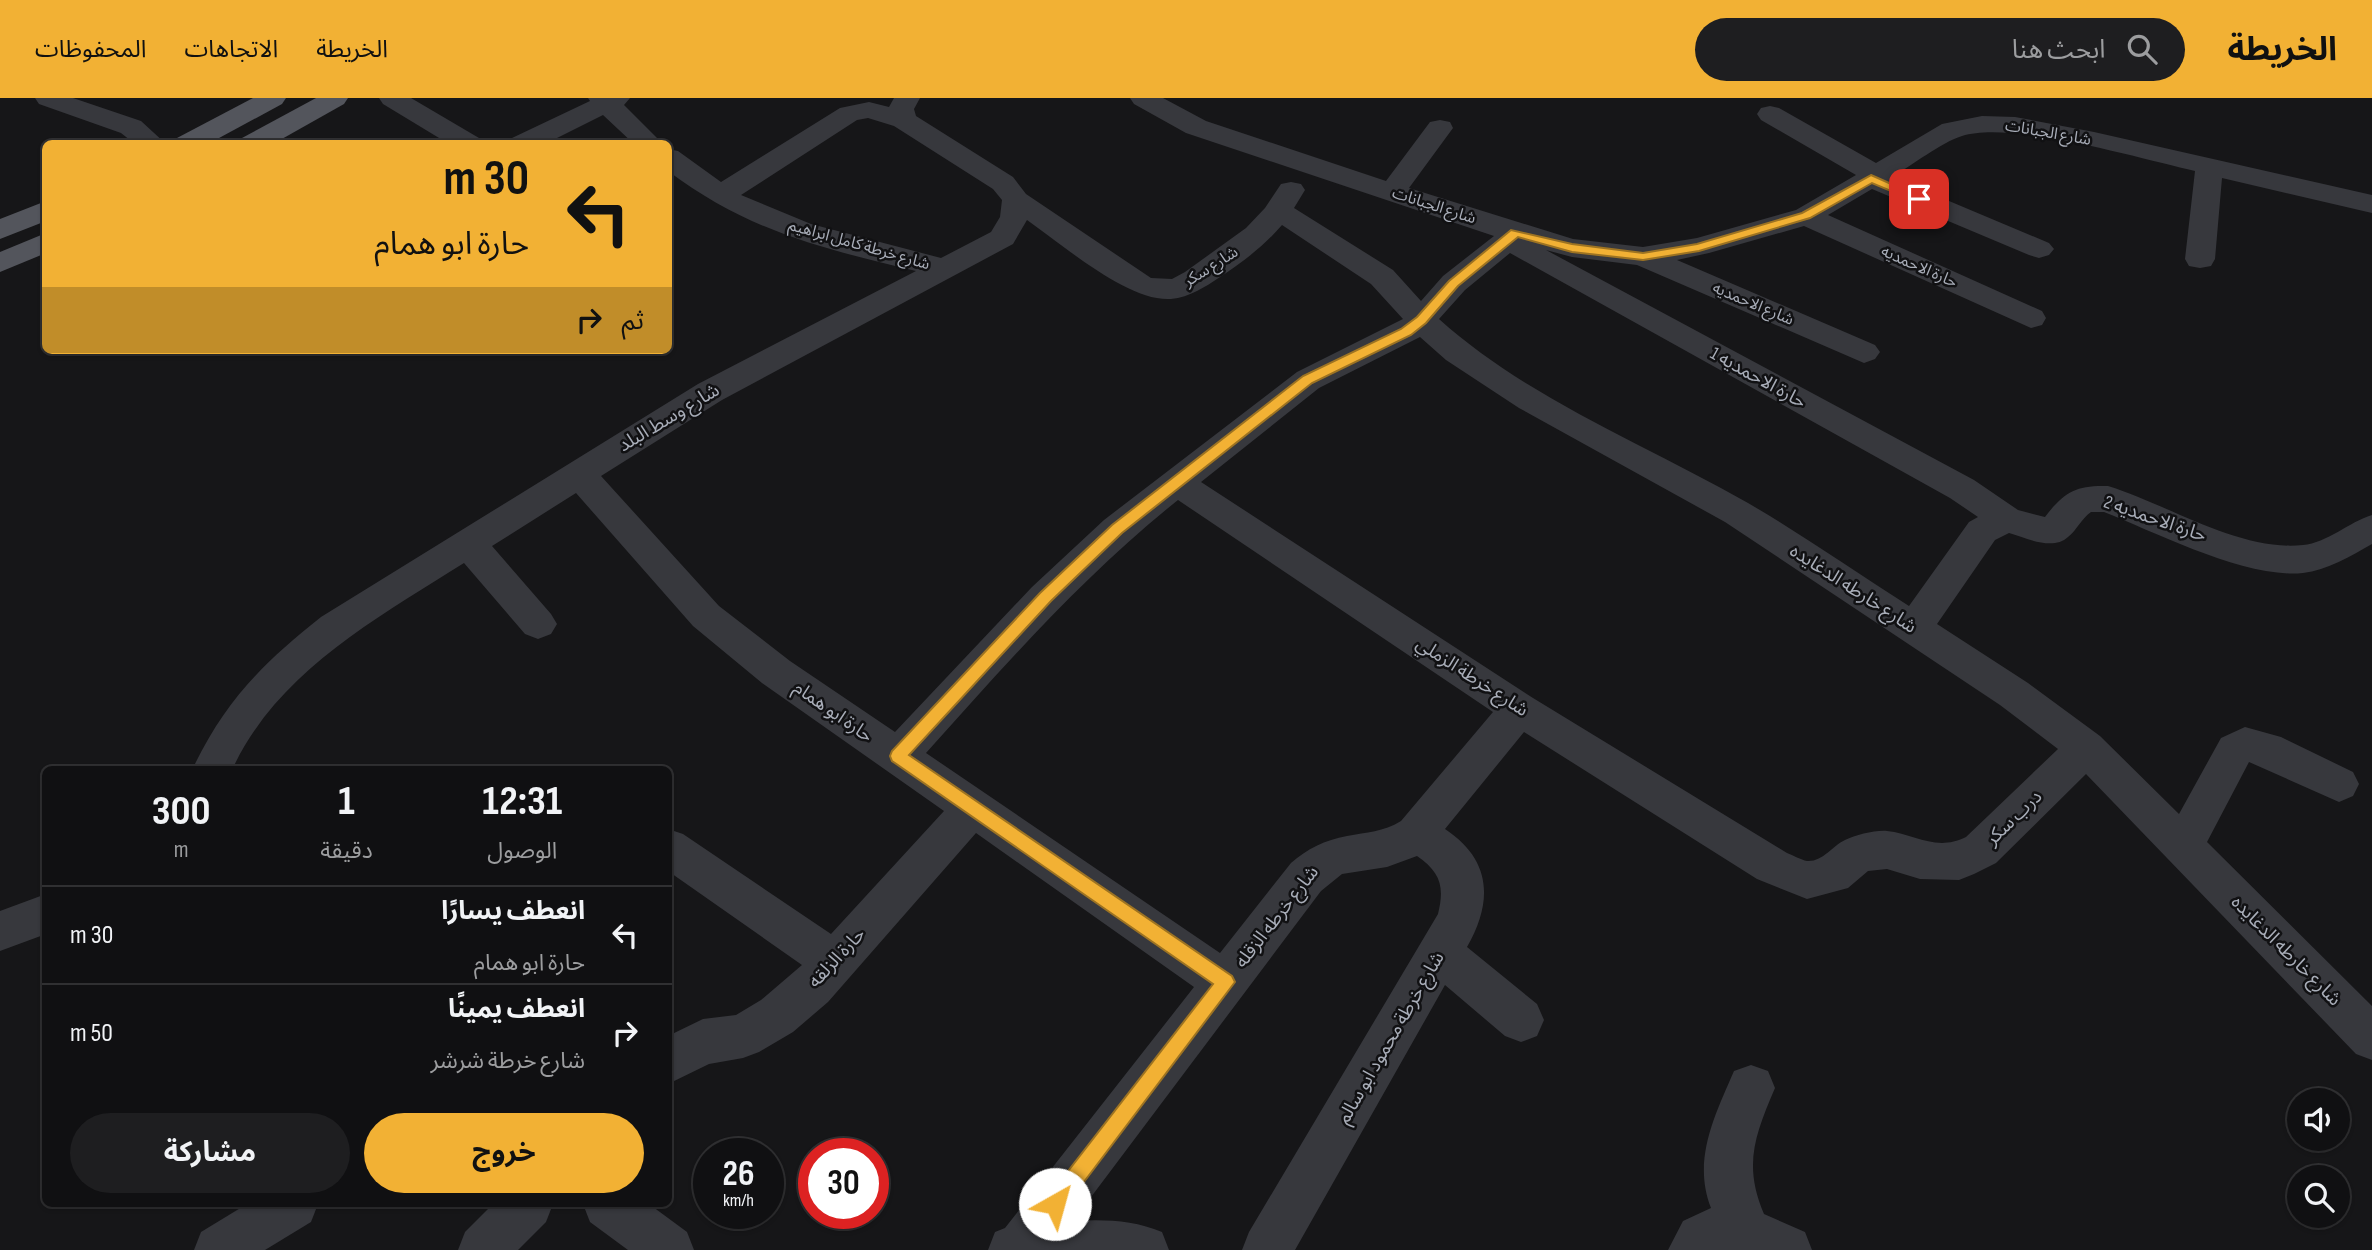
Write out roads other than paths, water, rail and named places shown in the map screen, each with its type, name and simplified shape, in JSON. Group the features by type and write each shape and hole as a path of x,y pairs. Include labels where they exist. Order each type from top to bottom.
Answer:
{"main road":[{"path":"194,140 273,98"},
{"path":"259,140 335,98"},
{"path":"0,230 42,212"},
{"path":"0,263 42,244"}],"street":[{"path":"48,98 131,127 148,140"},
{"path":"392,98 462,140"},
{"name":"شارع الجبانات","path":"1143,98 1196,127 1392,192 1511,237 1572,248 1643,256 1699,247 1806,216 1952,130 1982,124 2028,128 2372,204"},
{"path":"530,140 609,100 646,140"},
{"path":"722,194 849,114 869,110 905,109 1003,183 1016,200"},
{"path":"1770,114 1873,177 2039,249"},
{"path":"1392,192 1440,128"},
{"name":"شارع خرطة كامل ابراهيم","path":"672,160 753,212 812,235 942,268"},
{"name":"شارع سكر","path":"1016,200 1140,285 1159,289 1178,288 1249,244 1280,211 1306,163"},
{"path":"2200,258 2209,167"},
{"name":"شارع وسط البلد","path":"214,766 248,708 285,667 334,627 710,392 1003,238 1014,217 1016,200"},
{"name":"شارع خارطه الدغايده","path":"1280,211 1382,277 1421,320 1457,353 1510,386 1738,513 2014,694 2086,748 2370,1032"},
{"name":"حارة الاحمديه","path":"1806,216 2031,318"},
{"path":"898,756 1045,597 1117,529 1308,380 1390,341 1421,320 1454,283 1511,237"},
{"name":"حارة الاحمديه 1","path":"1511,237 1962,489 2007,519"},
{"name":"شارع الاحمديه","path":"1643,256 1864,352"},
{"name":"حارة ابو همام","path":"579,474 706,616 776,672 1226,982"},
{"name":"شارع خرطة الزملي","path":"1176,482 1519,709 1772,866"},
{"name":"حارة الاحمديه 2","path":"2007,519 2042,530 2055,529 2076,501 2088,497 2108,499 2241,550 2302,559 2332,550 2372,528"},
{"path":"1914,628 1982,531 2007,519"},
{"path":"468,544 537,624"},
{"name":"شارع خرطه الزقله","path":"1017,1249 1320,862 1339,854 1382,852 1402,845 1416,834 1519,709"},
{"path":"2183,847 2235,750 2245,744 2267,748 2339,785"},
{"name":"درب سكر","path":"1772,866 1807,880 1833,874 1858,854 1887,850 1920,859 1959,861 1980,850 2086,748"},
{"name":"حارة الزلقه","path":"672,1059 704,1042 743,1036 777,1016 812,987 973,808"},
{"name":"شارع خرطة محمود ابو سالم","path":"1267,1250 1459,920 1466,895 1460,870 1441,847 1416,834"},
{"path":"672,850 835,962"},
{"path":"0,931 42,915"},
{"path":"1440,953 1521,1020"},
{"path":"1751,1088 1736,1121 1730,1150 1728,1187 1767,1242"},
{"path":"219,1250 288,1207"},
{"path":"483,1250 525,1207"},
{"path":"612,1207 669,1250"},
{"path":"1693,1250 1700,1239 1716,1231 1767,1242"},
{"path":"1017,1249 1098,1245 1144,1250"}]}
